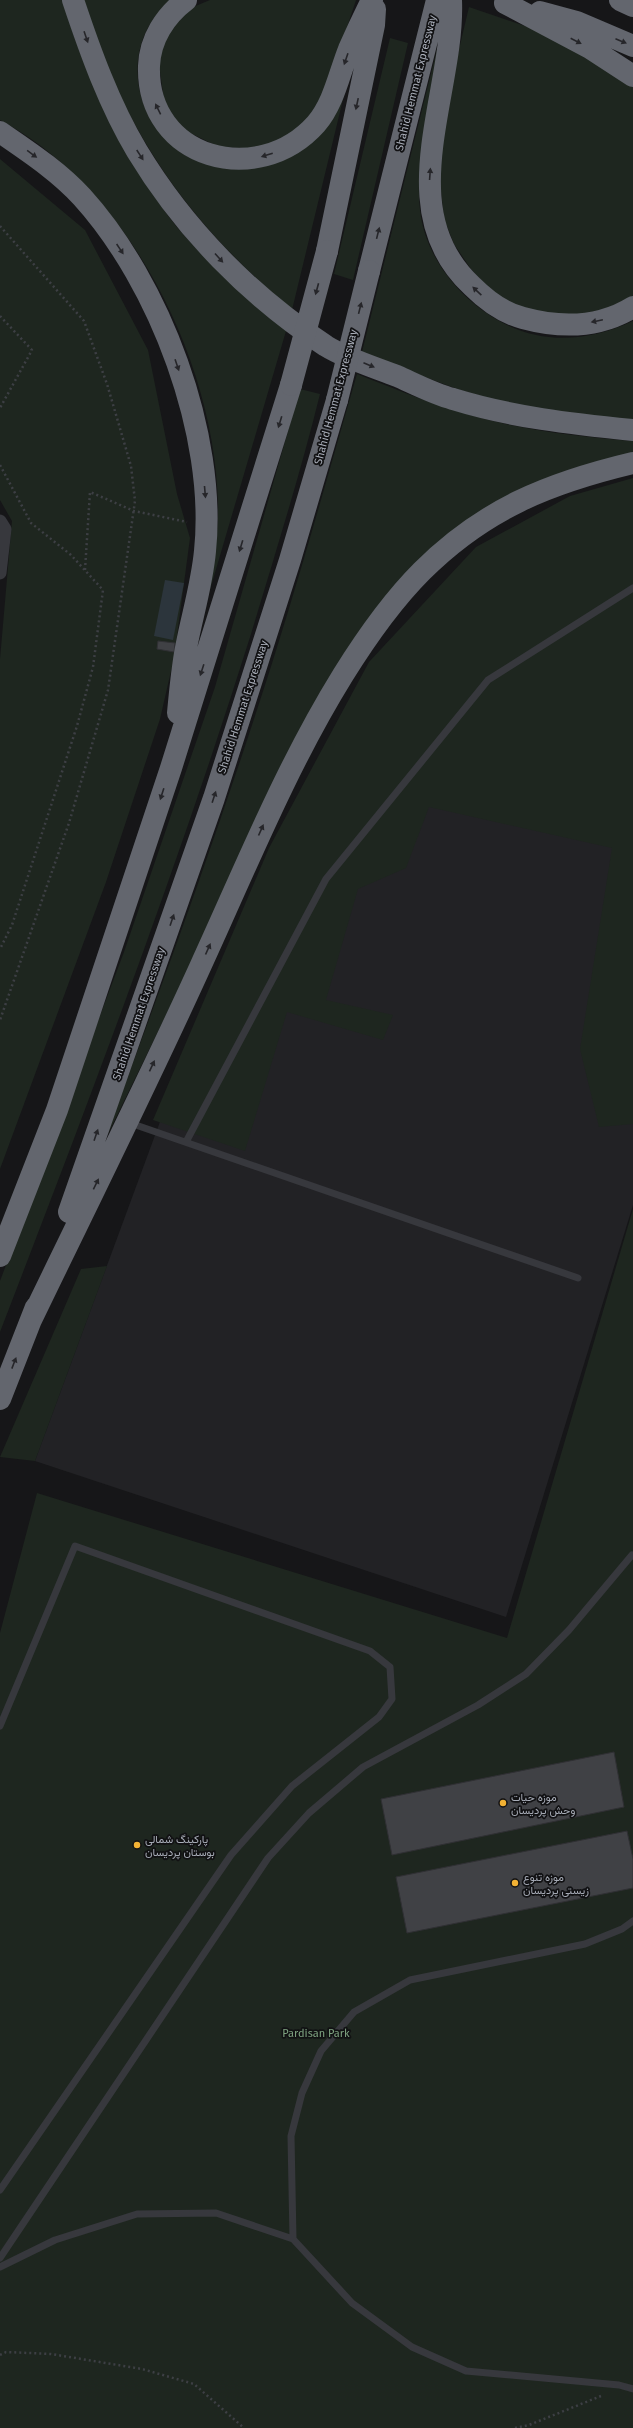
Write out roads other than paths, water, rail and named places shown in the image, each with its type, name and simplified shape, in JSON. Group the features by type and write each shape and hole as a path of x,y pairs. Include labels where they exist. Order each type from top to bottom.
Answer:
{"highway":[{"path":"73,0 106,88 137,150 151,172 178,210 221,261 284,314 328,347 452,399 542,420 633,430"},
{"path":"186,0 173,10 160,27 152,45 149,78 151,94 158,112 169,127 184,142 203,152 218,157 239,159 262,157 283,150 302,138 317,123 329,103 368,24 376,0"},
{"path":"0,1256 57,1110 171,768 291,385 327,251 372,0"},
{"name":"Shahid Hemmat Expressway","path":"0,1399 31,1320 214,798 290,560 337,400 437,0"},
{"path":"451,0 451,41 432,139 429,186 432,210 438,233 449,258 464,279 487,300 515,316 542,323 569,326 600,321 621,314 633,307"},
{"path":"620,0 633,6"},
{"path":"500,1 577,22 633,46"},
{"path":"500,1 590,48 633,76"},
{"path":"0,132 55,172 82,197 98,218 135,272 154,307 184,386 197,435 206,514 205,552 186,648 171,768"},
{"path":"31,1320 306,740 348,667 390,607 406,588 450,546 505,508 545,488 633,463"}],"street":[{"path":"0,521 5,529 0,573"}],"lane":[{"path":"186,1142 326,879 488,680 633,588"},
{"path":"126,1121 578,1278"},
{"path":"0,1726 74,1546 370,1651 390,1667 392,1699 379,1717 292,1786 231,1855 0,2190"},
{"path":"0,2258 268,1858 309,1813 363,1768 478,1705 526,1674 569,1630 633,1558 633,1546"},
{"path":"293,2239 291,2136 302,2093 321,2051 354,2012 410,1980 585,1944 622,1929 633,1922"},
{"path":"0,2267 55,2240 137,2214 216,2213 293,2239 352,2303 412,2347 466,2371 618,2385 633,2389"}],"place":[{"name":"موزه حیات وحش پردیسان","path":"503,1803"},
{"name":"پارکینگ شمالی بوستان پردیسان","path":"137,1845"},
{"name":"موزه تنوع زیستی پردیسان","path":"515,1883"}],"park label":[{"name":"Pardisan Park","path":"316,2033"}]}
